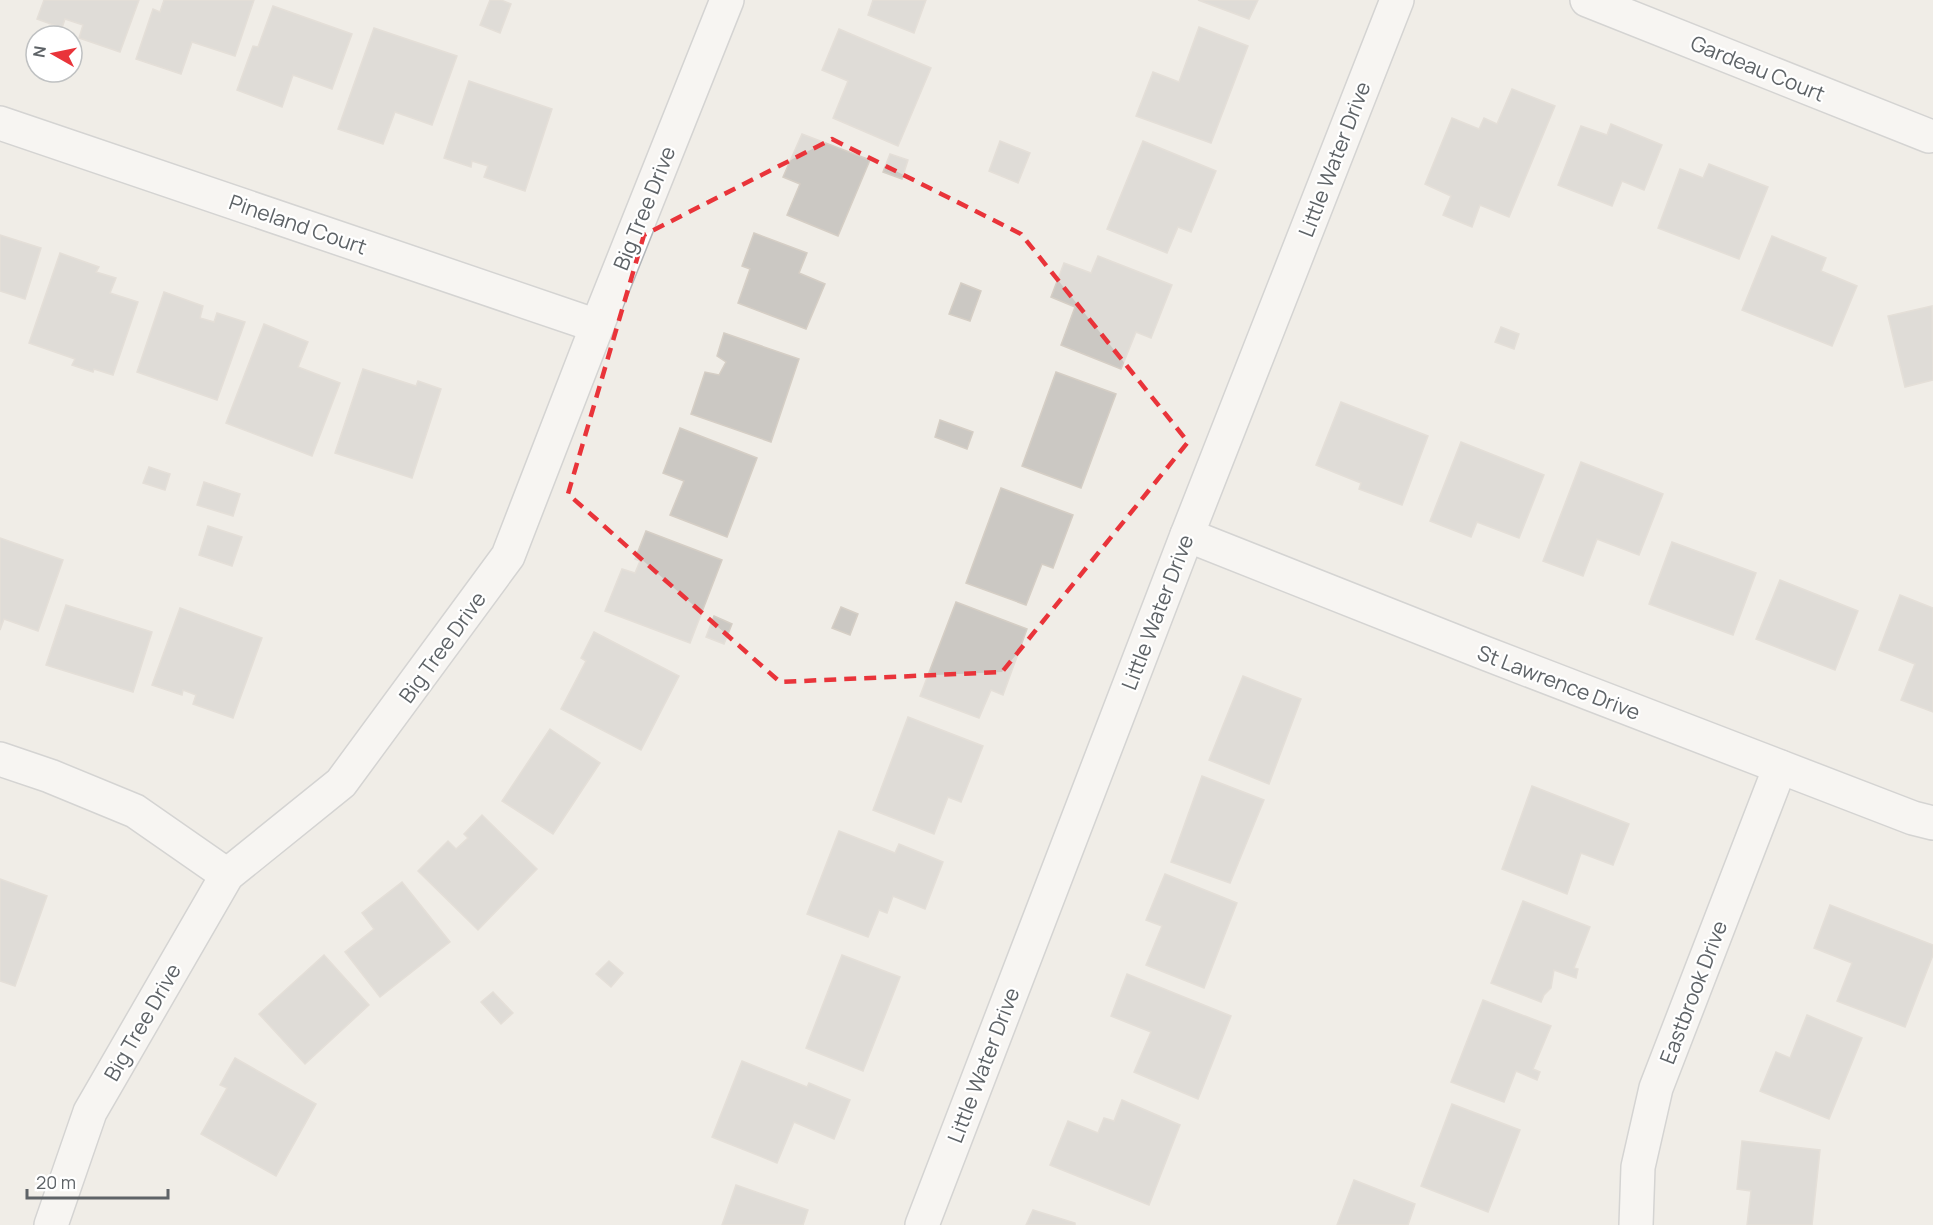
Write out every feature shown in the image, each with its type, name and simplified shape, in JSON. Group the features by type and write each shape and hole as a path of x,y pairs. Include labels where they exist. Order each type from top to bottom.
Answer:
{"street":[{"name":"Big Tree Drive","path":"51,1225 90,1112 227,875 341,783 508,556 727,0"},
{"name":"Little Water Drive","path":"922,1225 1187,536 1397,0"},
{"name":"Gardeau Court","path":"1587,0 1929,136"},
{"name":"Pineland Court","path":"0,123 597,326"},
{"name":"St Lawrence Drive","path":"1187,536 1780,767 1913,818 1933,823"},
{"path":"0,759 50,776 135,811 227,875"},
{"name":"Eastbrook Drive","path":"1636,1225 1638,1167 1656,1088 1780,767"}],"highlighted area":[{"path":"832,139 1021,234 1188,442 1002,672 780,682 568,494 644,235"}],"building":[{"path":"44,0 139,0 120,52 84,40 84,24 65,19 63,24 51,24 37,19"},
{"path":"164,0 254,0 235,56 192,42 181,74 136,59 153,9 160,12"},
{"path":"490,0 501,0 511,4 500,33 480,25"},
{"path":"873,0 926,0 914,33 868,15"},
{"path":"1198,0 1258,0 1249,19"},
{"path":"273,6 352,34 332,89 293,75 282,107 237,90 253,46 258,47"},
{"path":"1199,27 1248,46 1211,143 1136,116 1153,72 1179,82"},
{"path":"374,28 457,56 432,125 395,112 383,144 338,129"},
{"path":"839,29 931,68 898,146 833,118 848,81 822,70"},
{"path":"469,81 552,109 525,191 484,177 488,166 472,161 471,167 444,158"},
{"path":"1512,89 1555,106 1509,217 1480,205 1472,227 1443,215 1451,196 1425,184 1452,118 1479,129 1484,118 1497,124"},
{"path":"1611,124 1662,145 1644,190 1622,181 1612,206 1558,185 1581,126 1607,135"},
{"path":"802,134 870,160 838,236 787,215 800,184 783,177"},
{"path":"1000,141 1030,153 1018,183 989,171"},
{"path":"1143,141 1216,171 1191,232 1178,227 1167,253 1107,229"},
{"path":"890,154 908,160 902,179 883,172"},
{"path":"1709,164 1768,187 1739,259 1658,228 1680,169 1703,178"},
{"path":"754,233 807,253 799,273 825,284 806,329 738,303 750,269 742,266"},
{"path":"0,235 41,248 25,299 0,291"},
{"path":"1772,236 1826,258 1821,271 1857,286 1832,346 1742,310"},
{"path":"60,253 99,267 96,272 116,278 110,293 138,302 113,375 94,369 93,372 72,365 75,359 29,343"},
{"path":"1098,256 1172,285 1151,338 1136,332 1121,369 1061,345 1075,307 1051,297 1064,263 1091,273"},
{"path":"961,283 981,291 970,321 949,314"},
{"path":"164,292 203,306 200,318 214,322 217,313 245,322 217,400 137,372"},
{"path":"1932,306 1933,380 1905,387 1888,316"},
{"path":"264,324 308,342 298,367 340,383 312,456 226,423"},
{"path":"1501,327 1519,334 1514,349 1495,342"},
{"path":"724,333 799,359 771,442 691,414 705,372 719,375 726,362 717,356"},
{"path":"363,369 416,386 418,381 441,389 412,478 335,453"},
{"path":"1056,372 1116,394 1081,488 1022,466"},
{"path":"1341,402 1428,436 1402,505 1359,489 1361,483 1316,465"},
{"path":"940,420 973,432 967,449 935,437"},
{"path":"680,428 757,458 727,537 670,515 684,481 663,473"},
{"path":"1461,442 1544,475 1519,538 1477,522 1471,537 1430,521"},
{"path":"1581,462 1663,494 1639,555 1597,539 1583,576 1543,561"},
{"path":"149,467 170,474 165,490 143,483"},
{"path":"204,482 240,494 233,516 197,505"},
{"path":"1001,488 1073,515 1053,568 1042,564 1026,605 966,583"},
{"path":"208,526 242,537 232,566 199,555"},
{"path":"646,531 722,560 690,643 605,611 622,569 635,573 640,561 635,559"},
{"path":"0,538 63,560 38,631 4,619 0,630"},
{"path":"1672,542 1756,573 1733,635 1649,604"},
{"path":"1780,580 1858,611 1835,670 1756,639"},
{"path":"1900,595 1933,608 1933,712 1901,700 1915,664 1879,650"},
{"path":"956,602 1027,629 1003,695 991,690 979,718 920,696"},
{"path":"66,605 152,632 133,692 46,665"},
{"path":"841,607 858,614 850,635 832,628"},
{"path":"180,608 262,638 233,718 193,704 196,695 183,690 182,695 152,685"},
{"path":"714,616 732,624 724,644 706,637"},
{"path":"594,632 679,676 641,750 561,709 586,661 581,658"},
{"path":"1243,676 1301,699 1269,784 1209,760"},
{"path":"908,717 983,746 961,802 948,797 934,834 873,810"},
{"path":"550,729 600,763 553,834 502,801"},
{"path":"1202,776 1264,800 1230,883 1171,862"},
{"path":"1532,786 1629,824 1613,865 1581,853 1567,894 1502,869"},
{"path":"482,815 537,869 478,930 418,871 448,841 456,849 468,838 464,834"},
{"path":"839,831 895,853 899,844 943,862 925,909 893,896 887,913 879,910 868,937 807,914"},
{"path":"1165,874 1237,903 1204,988 1146,965 1162,926 1146,920"},
{"path":"0,879 47,896 15,986 0,981"},
{"path":"402,882 450,942 380,997 345,952 374,929 362,913"},
{"path":"1523,901 1590,927 1574,968 1578,969 1576,978 1554,970 1551,988 1541,1002 1491,983"},
{"path":"1830,905 1933,945 1933,955 1905,1027 1837,1001 1852,963 1814,948"},
{"path":"324,955 369,1005 305,1064 259,1014"},
{"path":"842,955 900,977 863,1071 806,1048"},
{"path":"609,961 623,973 611,987 596,974"},
{"path":"1127,974 1231,1016 1198,1099 1134,1072 1151,1032 1111,1016"},
{"path":"493,992 513,1013 501,1024 481,1002"},
{"path":"1483,1000 1551,1026 1533,1069 1540,1072 1537,1080 1516,1071 1504,1102 1451,1082"},
{"path":"1807,1015 1862,1038 1829,1119 1760,1091 1776,1052 1790,1058"},
{"path":"235,1058 316,1104 276,1176 201,1134 227,1088 220,1085"},
{"path":"742,1061 807,1087 809,1083 850,1100 834,1139 794,1122 777,1163 712,1137"},
{"path":"1122,1100 1180,1125 1149,1205 1050,1165 1068,1121 1098,1133 1104,1118 1114,1121"},
{"path":"1452,1104 1520,1130 1488,1212 1421,1186"},
{"path":"1742,1141 1820,1150 1812,1225 1747,1225 1751,1191 1737,1189"},
{"path":"1354,1180 1415,1204 1408,1225 1337,1225"},
{"path":"736,1185 808,1210 803,1225 722,1225"},
{"path":"1033,1210 1075,1223 1075,1225 1026,1225"}]}
